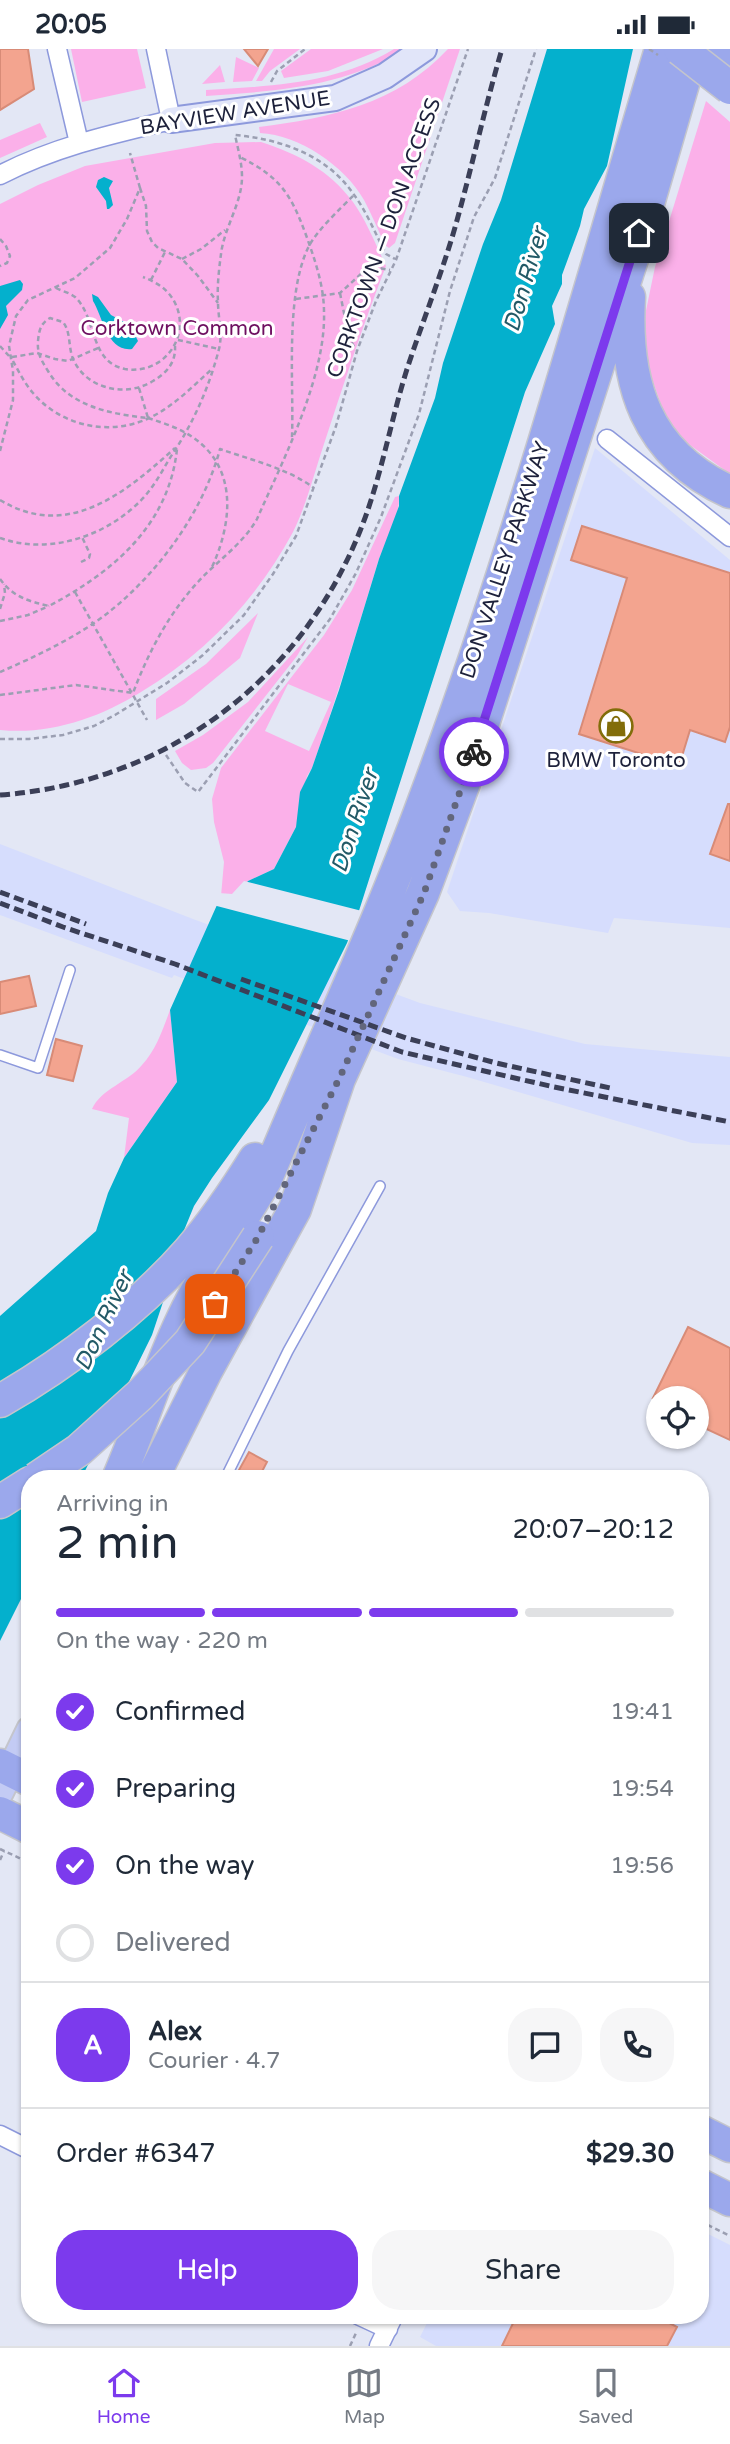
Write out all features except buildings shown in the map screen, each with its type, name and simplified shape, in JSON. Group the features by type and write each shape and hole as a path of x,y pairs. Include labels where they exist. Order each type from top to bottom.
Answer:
{"highway":[{"name":"DON VALLEY PARKWAY","path":"328,1069 473,664 562,382 662,49"},
{"path":"680,49 730,88"},
{"name":"DON VALLEY PARKWAY","path":"328,1069 424,893 464,783 632,259 693,49"},
{"path":"717,49 730,59"},
{"path":"632,259 629,354 635,384 650,424 677,457 695,473 730,492"},
{"path":"0,1401 32,1383 141,1298 188,1252 268,1141 328,1069"},
{"path":"49,1470 79,1450 140,1395 190,1342 258,1237 328,1069"},
{"path":"122,1470 181,1321 210,1268 246,1214 328,1069"},
{"path":"156,1470 206,1371 295,1209 328,1069"},
{"path":"0,1502 21,1489"},
{"path":"0,1813 21,1824"},
{"path":"709,2135 730,2145"},
{"path":"709,2190 730,2200"}],"main road":[{"name":"BAYVIEW AVENUE","path":"163,122 335,98 385,76 424,49"},
{"path":"10,1777 21,1751"}],"street":[{"path":"57,49 79,143"},
{"path":"156,49 163,122"},
{"name":"BAYVIEW AVENUE","path":"0,174 79,143 163,122"},
{"path":"607,439 730,537"},
{"path":"0,2135 21,2146"},
{"path":"379,2346 390,2324"}],"lane":[{"path":"0,1055 38,1068 70,970"},
{"path":"229,1470 288,1351 380,1186"}],"path":[{"path":"271,82 276,71 305,49"},
{"name":"CORKTOWN — DON ACCESS","path":"0,739 63,735 96,725 167,683 204,655 244,615 294,540 340,412 357,351 396,260 468,49"},
{"path":"166,755 185,783 198,792 323,628 356,573 381,517 419,414 446,305 474,217 495,179 536,49"},
{"path":"0,500 16,509 37,515 72,514 95,507 127,488 187,433 207,389 219,349 222,327 218,303 221,253 242,178 234,135 266,138 298,149 338,177 354,195 386,254 396,260"},
{"path":"130,153 146,206 148,234 155,245 181,260 198,276 218,303"},
{"path":"133,693 164,628 183,600 254,526 291,441 314,377 324,323 323,295 317,267 292,204 279,183 265,169 240,157"},
{"path":"0,451 13,400 9,342 19,310 28,300 84,272 107,251 134,205 140,188"},
{"path":"291,441 293,320 309,245 354,195"},
{"path":"181,260 201,249 226,228"},
{"path":"0,239 10,256 7,263 0,266"},
{"path":"150,280 165,252"},
{"path":"296,299 340,293 355,277 365,271 379,268 390,270"},
{"path":"56,288 69,293 82,306 98,348 108,361 127,369 156,365 166,358 178,340 178,317 169,294 143,277"},
{"path":"340,293 349,338 357,351"},
{"path":"175,346 170,367 159,378 130,391 98,384 82,372 74,360 66,325 59,319 48,319 41,327 37,353 55,382 83,403 116,414 148,418 187,433 216,463 225,481 229,505 224,536 211,569"},
{"path":"178,340 219,349"},
{"path":"0,346 10,356 36,396 51,409 74,422 100,427 123,426 148,418 182,396 212,369"},
{"path":"10,356 37,353 55,359 74,360 98,348"},
{"path":"139,389 148,418"},
{"path":"0,538 41,545 67,542 109,525 134,507 157,481 177,445"},
{"path":"0,621 28,615 49,606 75,592 111,566 154,515 174,474 177,445"},
{"path":"0,672 108,614 136,587 166,553 191,517 220,449 303,480 314,488"},
{"path":"81,562 89,558 90,554 82,537"},
{"path":"0,579 24,600 49,606"},
{"path":"0,609 5,593 4,584"},
{"path":"75,592 147,720"},
{"path":"0,695 76,685 133,693"},
{"path":"0,1860 2,1850 21,1859"},
{"path":"709,2226 730,2236"}],"shaded area":[{"name":"BMW Toronto","path":"595,448 730,560 730,928 614,918 608,933 489,913 460,911 447,892"},
{"path":"0,844 420,1003 585,1044 730,1057 730,1145 692,1143 398,1059 174,975 172,978 0,915"},
{"path":"709,2234 730,2245 730,2346 436,2346 420,2337 426,2324 709,2324"}],"green space":[{"path":"71,49 137,49 146,88 82,102"},
{"path":"274,49 300,49 270,71 262,81 256,81"},
{"path":"311,49 383,49 328,71 284,78 281,71"},
{"path":"394,49 406,49 359,72 334,79 284,89 206,96 206,90 279,84 327,76 350,70"},
{"path":"448,49 460,49 395,243 389,248 385,245 364,200 345,175 305,146 275,135 260,133 259,127 311,119 361,105 407,83"},
{"path":"236,57 259,68 252,81 233,82"},
{"path":"220,65 225,82 202,84"},
{"path":"706,101 730,122 730,474 683,440 664,413 644,356 643,325 655,267"},
{"path":"40,123 47,137 0,158 0,140"},
{"name":"Corktown Common","path":"261,142 300,158 334,181 358,209 386,266 298,522 279,557 228,623 165,677 108,710 74,723 37,730 0,730 0,204 85,166 215,143"},
{"path":"399,496 395,521 378,562 329,717 307,776 296,827 274,869 248,881 233,898 221,896 224,862 214,822 212,799 221,768 324,635 352,590 395,497","holes":["288,684 331,702 309,751 265,731"]},
{"path":"258,613 240,658 184,704 156,720 156,699 206,664"},
{"path":"308,637 297,656 213,763 206,768 191,770 182,763 175,751 203,735 248,702"},
{"path":"170,1010 177,1082 124,1158 129,1118 92,1109 102,1096 136,1071 147,1059 159,1039"}],"water":[{"name":"Don River","path":"547,49 633,49 607,166 584,209 562,275 562,284 552,306 555,324 525,392 347,943 269,1100 194,1206 169,1267 163,1302 152,1335 85,1470 21,1470 21,1599 0,1641 0,1316 96,1231 108,1193 124,1158 177,1082 170,1010 221,896 233,898 248,881 274,869 296,827 300,792 312,768 339,690 379,559 399,506 399,496 435,398 443,363 483,244 501,200"},
{"path":"104,177 113,181 109,188 113,205 109,209 96,187 98,180"},
{"path":"20,280 23,284 22,290 6,306 8,315 0,329 0,286"},
{"path":"92,294 98,297 111,315 130,325 138,341 132,349 117,345 111,339"}],"pier":[{"path":"244,881 362,911 351,941 213,905 219,893 232,894"}],"railway":[{"path":"0,795 60,786 117,770 170,746 219,715 263,678 301,635 334,585 367,511 407,369 453,233 502,49"},
{"path":"0,892 86,924"},
{"path":"0,903 175,964 402,1052 554,1087 730,1122"},
{"path":"241,979 406,1038 496,1063 610,1088"}],"way so far":[{"path":"215,1304 258,1237 339,1079 424,893 474,752"}],"place":[{"name":"BMW Toronto","path":"616,726"}],"route":[{"path":"474,752 639,233"}]}
